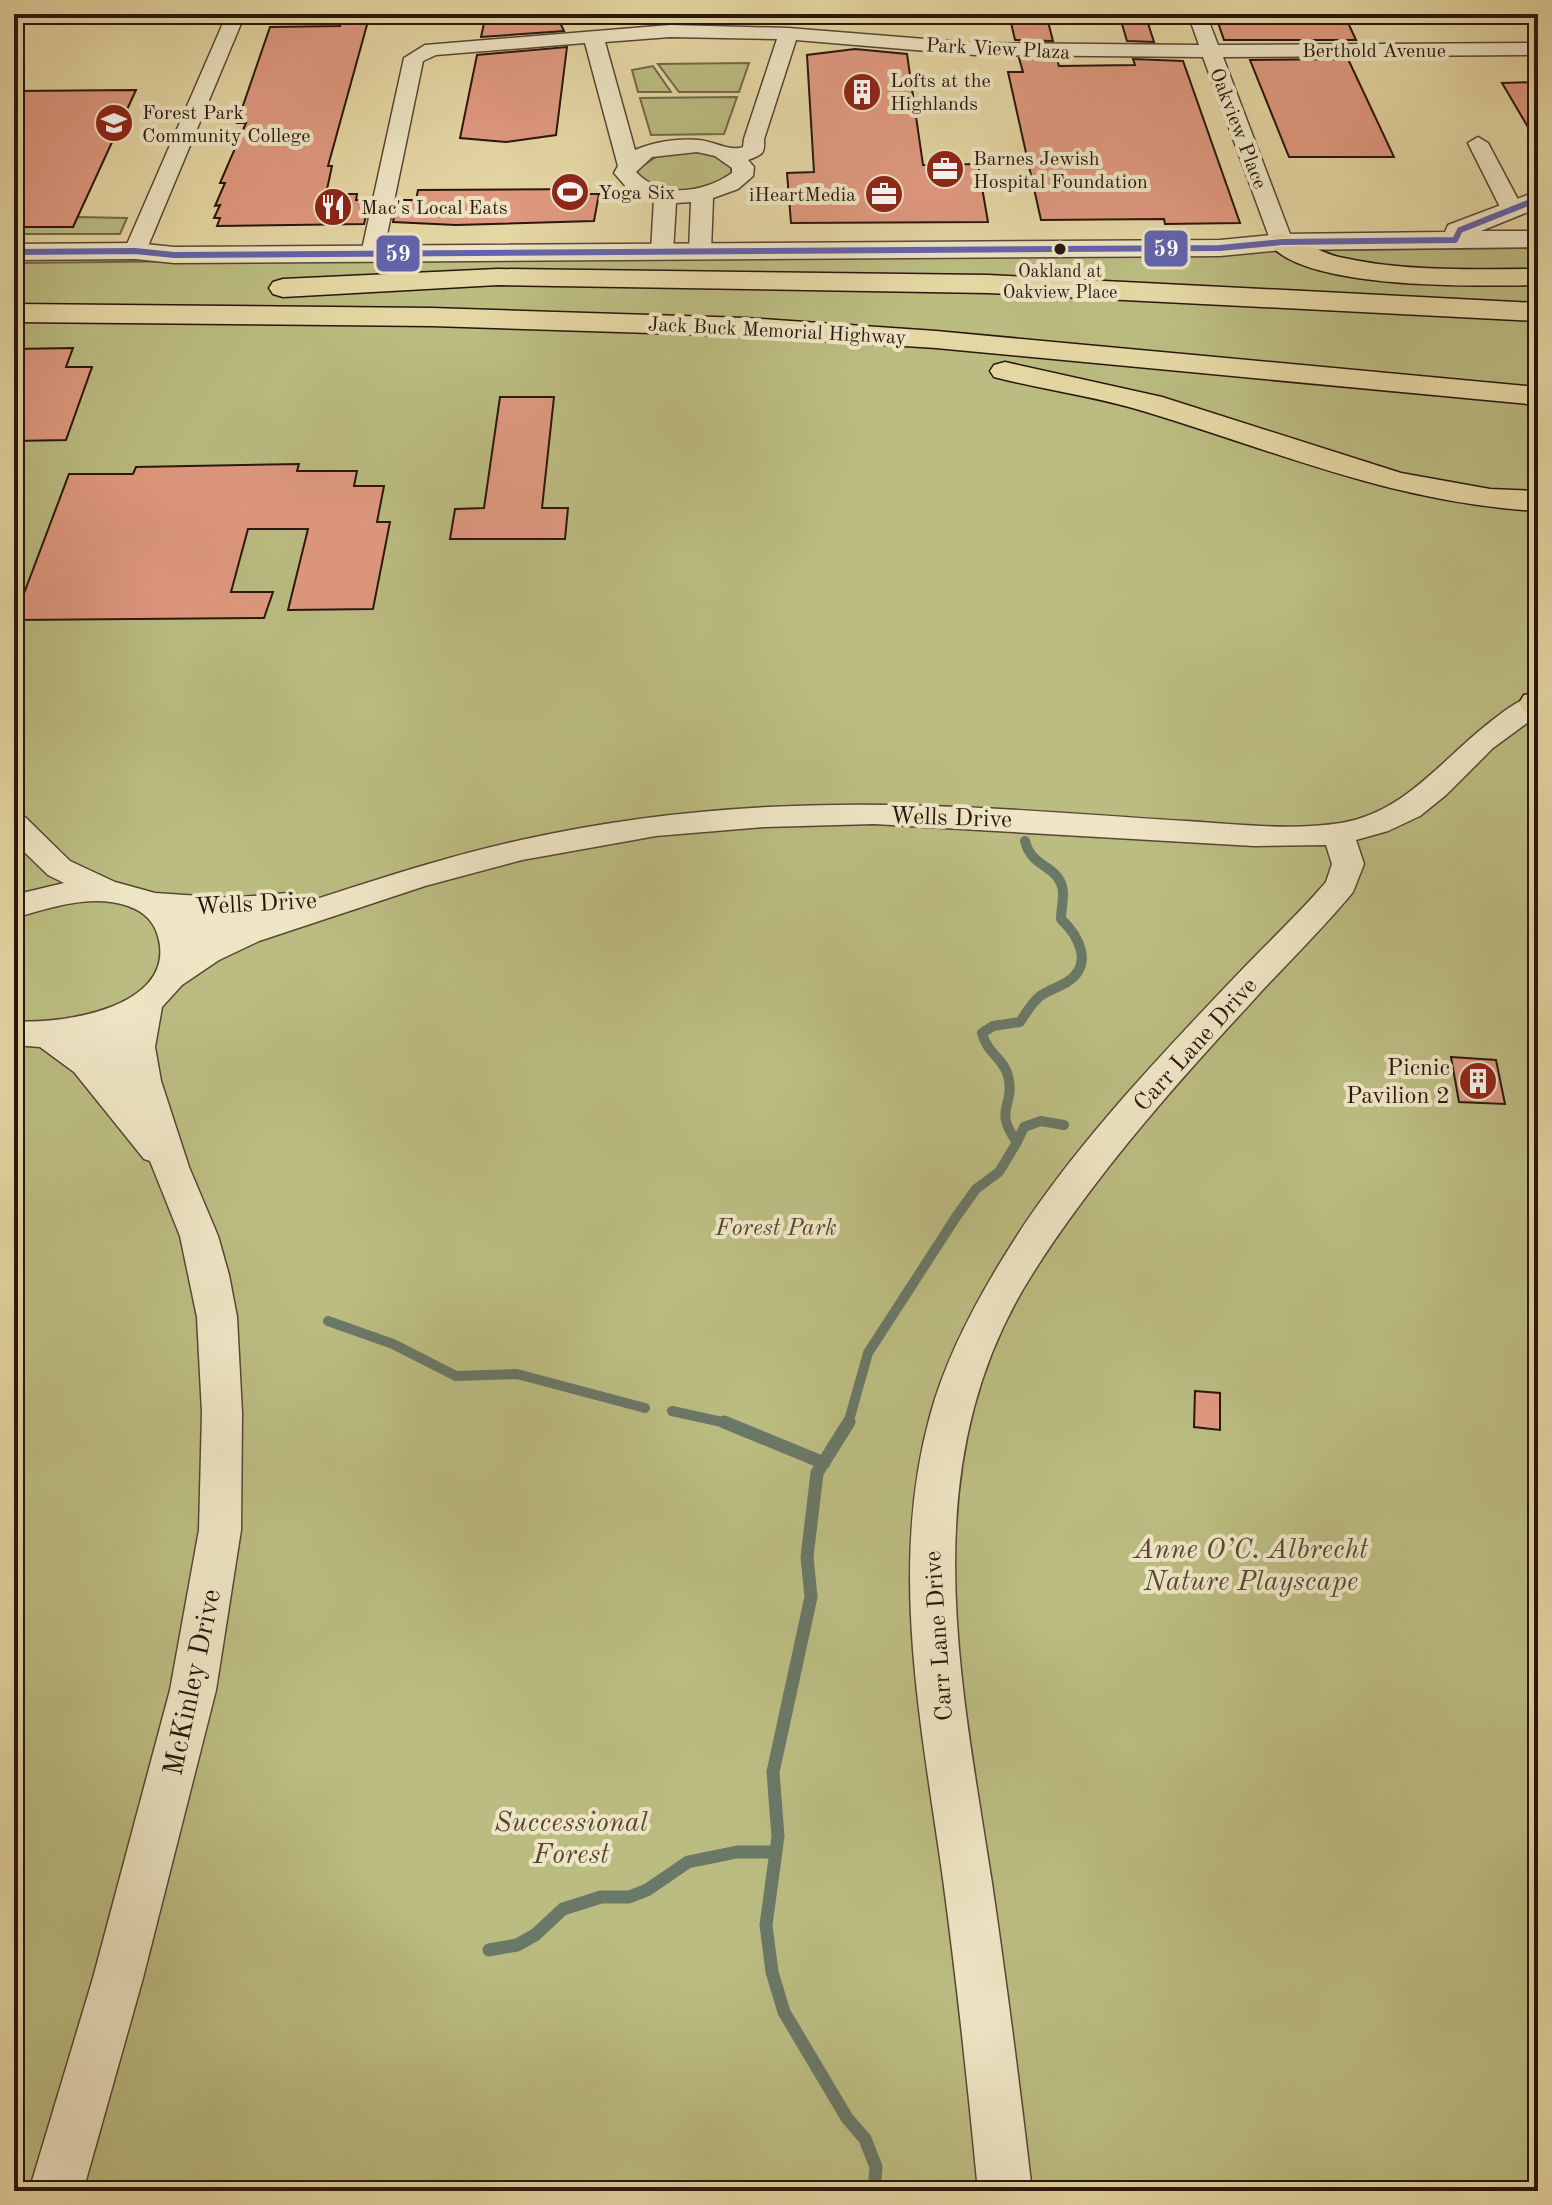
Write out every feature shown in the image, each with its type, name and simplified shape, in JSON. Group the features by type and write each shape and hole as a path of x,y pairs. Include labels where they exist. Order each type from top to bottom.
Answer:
{"highway":[{"path":"1282,242 1306,256 1364,268 1438,276 1538,277"},
{"path":"283,288 483,277 988,284 1538,312"},
{"name":"Jack Buck Memorial Highway","path":"254,288 625,293 948,311"},
{"name":"Jack Buck Memorial Highway","path":"14,313 514,318 883,335 1538,396"},
{"path":"662,323 736,336 952,362 1081,386 1168,408 1373,478 1439,492 1538,501"},
{"path":"1482,497 1538,492"}],"street":[{"path":"135,251 236,14"},
{"name":"Oakview Place","path":"1197,14 1282,242"},
{"name":"Park View Plaza","path":"373,247 416,55 440,48 670,31 788,34 1010,51 1210,51"},
{"path":"735,157 754,151 754,139 788,34"},
{"path":"593,35 628,165"},
{"name":"Berthold Avenue","path":"1210,51 1538,49"},
{"path":"1455,240 1460,230 1525,204 1478,143"},
{"path":"674,147 719,150 735,157 743,167 742,176 733,185 702,195 665,195 645,190 631,182 625,173 628,165 639,155 674,147"},
{"path":"662,246 665,195"},
{"path":"701,245 702,195"},
{"path":"14,252 135,251 174,255 373,247 701,245 1220,248 1282,242 1538,239"},
{"name":"Wells Drive","path":"25,1035 84,1031 117,1019 201,954 235,937 365,894 549,843 654,828 763,818 908,815 1255,835 1338,833 1382,823 1425,800 1475,747 1538,706"},
{"path":"14,824 59,868 112,892"},
{"name":"Carr Lane Drive","path":"1005,2191 983,1985 943,1716 931,1600 933,1500 950,1413 968,1358 1016,1269 1094,1159 1236,997 1341,885 1348,864 1338,833"},
{"path":"14,907 42,897 77,891 112,892"},
{"name":"Wells Drive","path":"112,892 148,903 252,908 365,894"},
{"name":"McKinley Drive","path":"56,2191 118,1978 193,1690 220,1530 222,1413 217,1317 210,1275 199,1236 170,1167 139,1060 138,1034 157,990 177,959 176,934 165,916 148,903"},
{"name":"McKinley Drive","path":"25,1035 87,1063 170,1167"}],"green space":[{"path":"749,63 739,92 679,92 658,64"},
{"path":"653,66 671,92 638,92 632,70"},
{"path":"737,97 724,134 651,135 640,98"},
{"path":"700,152 720,157 731,165 731,176 695,188 671,190 659,188 638,174 638,169 659,155"},
{"path":"77,217 127,218 120,234 14,234 14,227 73,227"},
{"name":"Forest Park","path":"1538,248 1538,2191 14,2191 14,263"}],"building":[{"path":"341,14 370,14 328,166 332,166 326,194 357,194 356,200 370,200 364,224 217,226 220,218 214,218 220,205 215,206 225,183 220,183 246,123 237,123 270,27 340,26"},
{"path":"486,14 556,14 564,31 481,37"},
{"path":"1009,14 1046,14 1053,41 1015,40"},
{"path":"1119,14 1145,14 1154,42 1127,41"},
{"path":"1215,14 1344,14 1356,40 1224,40"},
{"path":"567,47 556,135 506,142 460,138 477,55"},
{"path":"855,49 907,54 923,165 978,164 988,222 791,223 787,173 814,172 807,55"},
{"path":"1019,58 1057,59 1059,66 1135,65 1133,59 1183,61 1240,223 1165,224 1164,219 1041,220 1008,72 1023,72"},
{"path":"1348,59 1394,157 1289,157 1250,60"},
{"path":"1538,82 1538,144 1502,83"},
{"path":"136,90 73,227 14,227 14,91"},
{"path":"589,189 589,194 599,194 594,221 456,225 393,222 397,200 416,200 418,190"},
{"path":"73,348 66,367 92,367 66,440 14,441 14,349"},
{"path":"500,397 554,397 542,508 568,508 565,539 450,539 455,509 484,508"},
{"path":"299,464 297,471 357,471 354,486 384,486 377,522 390,522 373,609 288,610 308,529 248,529 231,592 273,592 264,618 14,620 69,474 133,474 136,467"},
{"name":"Picnic Pavilion 2","path":"1451,1057 1496,1060 1505,1104 1459,1102"},
{"path":"1195,1391 1220,1393 1220,1430 1194,1427"}],"waterway":[{"path":"1017,1142 1006,1122 1010,1086 1008,1076 982,1033 993,1026 1020,1022 1039,997 1075,975 1082,959 1078,942 1061,919 1063,898 1059,879 1032,856 1025,841"},
{"path":"1017,1142 1024,1127 1041,1121 1064,1125"},
{"path":"848,1423 868,1353 956,1217 976,1189 999,1172 1017,1142"},
{"path":"328,1321 393,1344 456,1376 517,1374 645,1408"},
{"path":"672,1411 726,1423"},
{"path":"726,1423 731,1424"},
{"path":"726,1423 823,1463"},
{"path":"823,1463 848,1423"},
{"path":"823,1463 817,1473 807,1557 811,1597 773,1772 778,1836 766,1925 772,1972 784,2012 847,2118 865,2139 876,2167 874,2191"},
{"path":"489,1950 517,1945 535,1935 563,1909 601,1897 629,1897 647,1890 688,1862 737,1852 775,1852"}],"transit line":[{"name":"59","path":"14,252 135,251 174,255 1220,248 1282,242 1455,240 1460,230 1538,199"}],"place":[{"name":"Lofts at the Highlands","path":"862,92"},
{"name":"Forest Park Community College","path":"114,123"},
{"name":"Barnes Jewish Hospital Foundation","path":"945,169"},
{"name":"Yoga Six","path":"570,192"},
{"name":"iHeartMedia","path":"884,194"},
{"name":"Mac's Local Eats","path":"333,207"},
{"name":"Oakland at Oakview Place","path":"1060,249"},
{"name":"Picnic Pavilion 2","path":"1478,1081"}],"park label":[{"name":"Anne O’C. Albrecht Nature Playscape","path":"1251,1564"},
{"name":"Successional Forest","path":"571,1837"}]}
